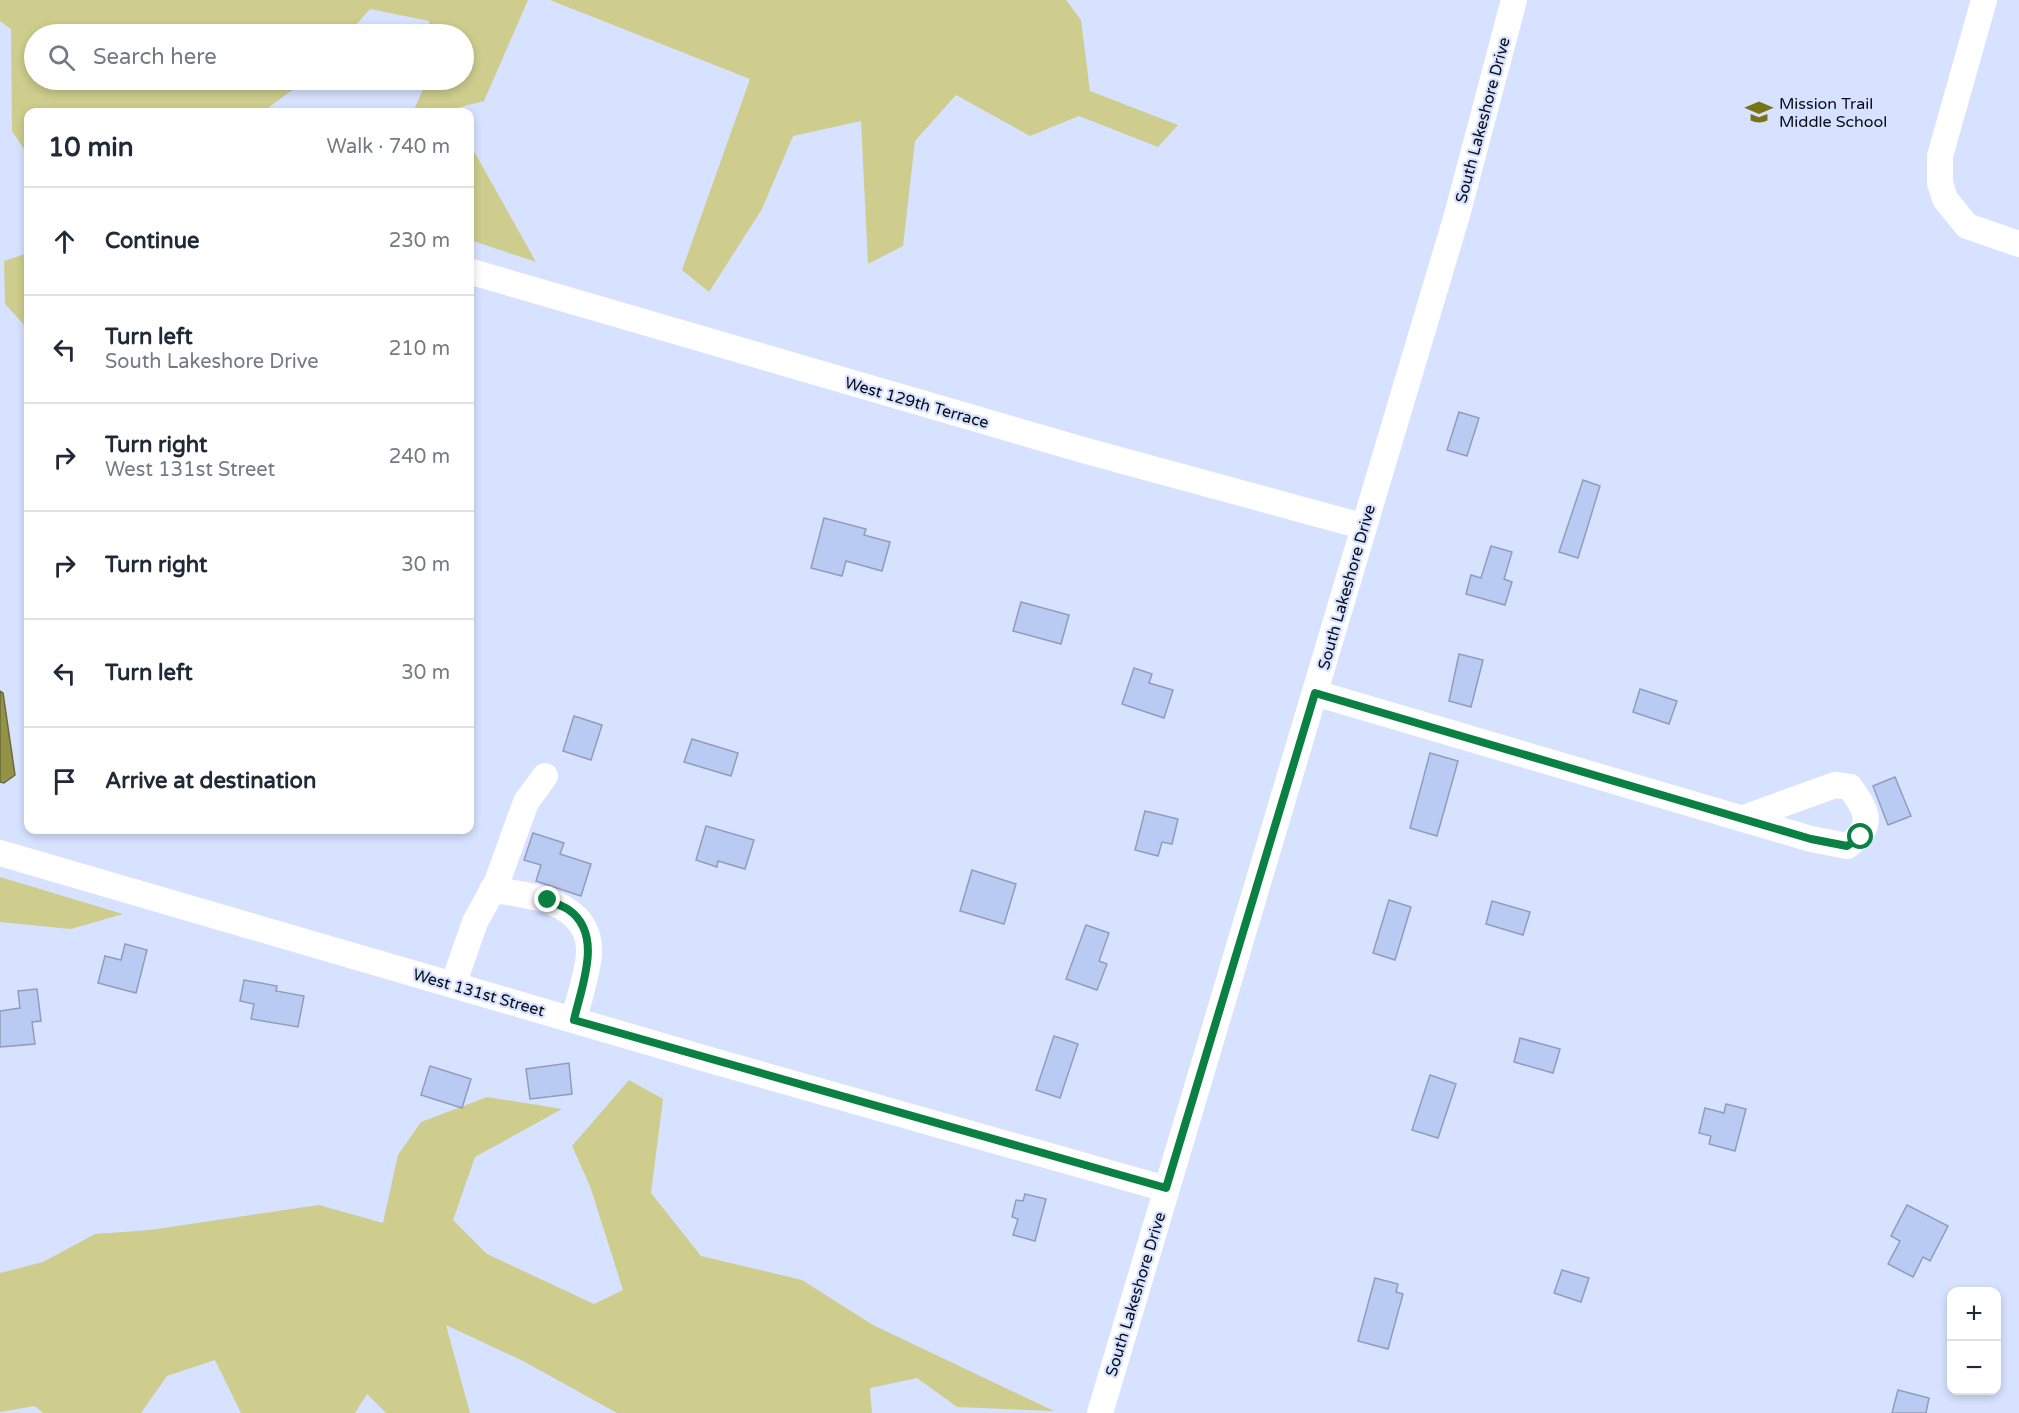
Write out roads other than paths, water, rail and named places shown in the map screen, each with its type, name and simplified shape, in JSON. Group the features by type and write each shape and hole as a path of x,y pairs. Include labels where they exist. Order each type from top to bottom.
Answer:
{"street":[{"name":"South Lakeshore Drive","path":"1100,1413 1315,693 1362,526 1457,215 1514,0"},
{"path":"1984,0 1940,156 1940,183 1945,199 1967,226 2019,244"},
{"name":"West 129th Terrace","path":"474,273 1083,450 1362,526"},
{"path":"1315,693 1670,799 1744,818"},
{"path":"453,985 475,922 492,891 526,802 545,776"},
{"name":"West 131st Street","path":"0,853 574,1020 1166,1188"},
{"path":"492,891 519,893 548,900 570,911 584,928 590,951 574,1020"}],"place":[{"name":"Mission Trail Middle School","path":"1759,112"}]}
